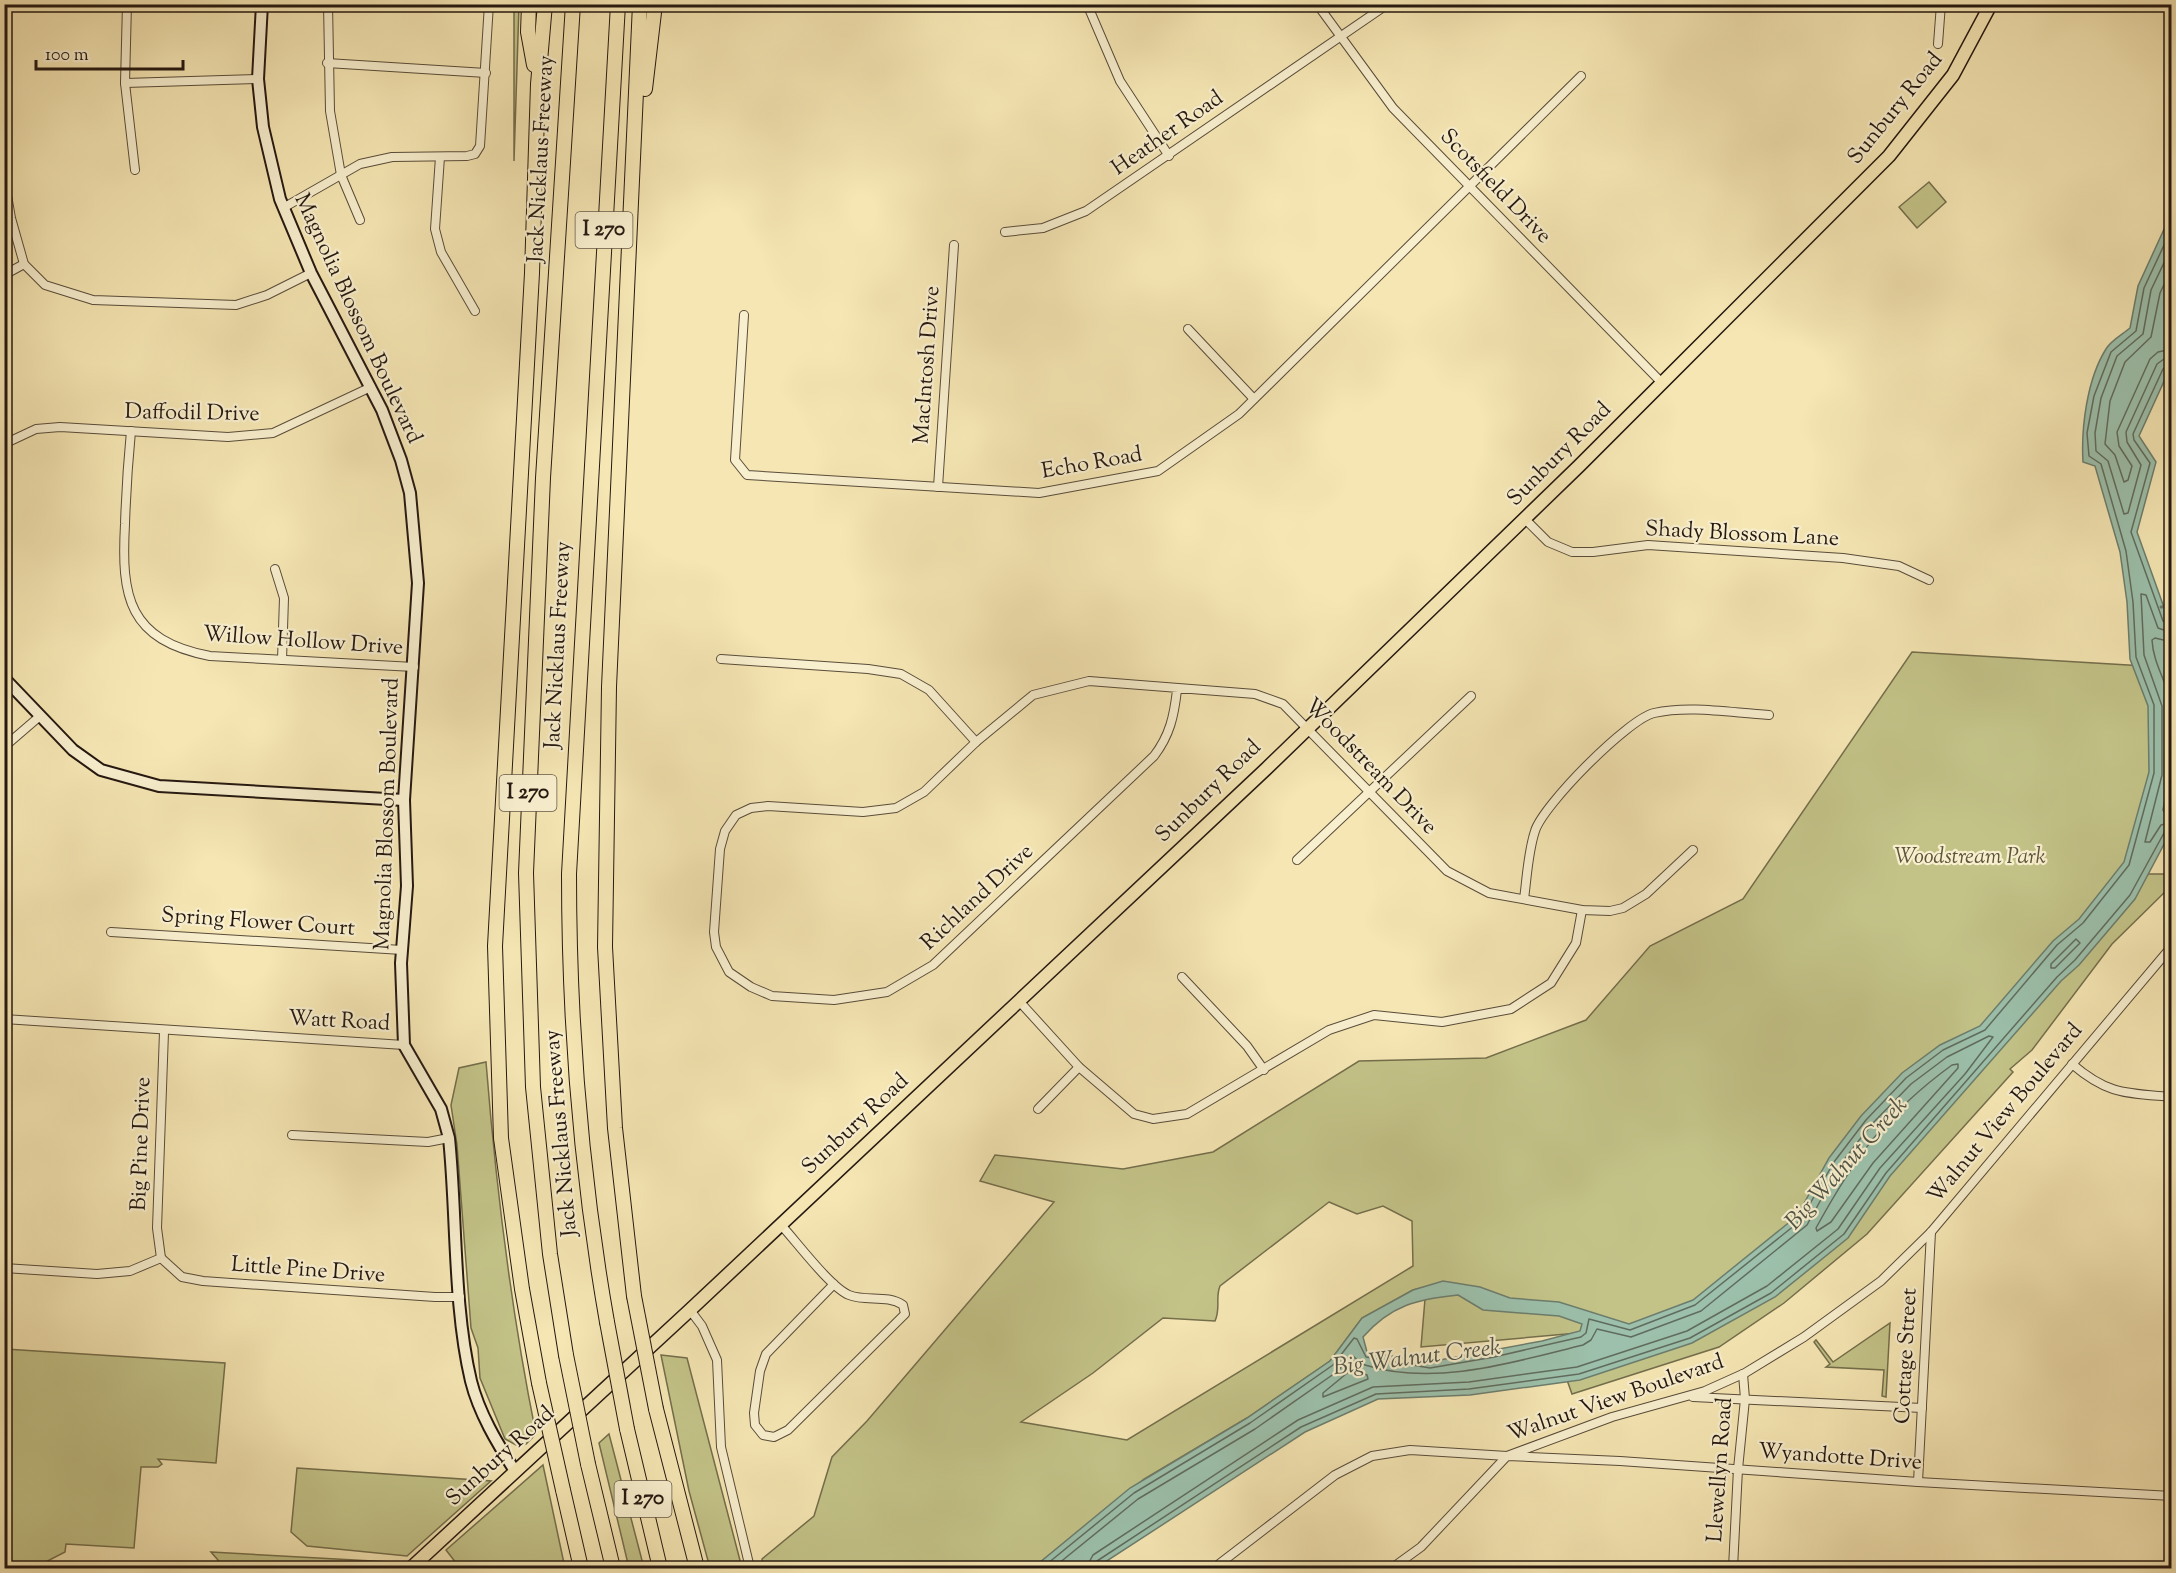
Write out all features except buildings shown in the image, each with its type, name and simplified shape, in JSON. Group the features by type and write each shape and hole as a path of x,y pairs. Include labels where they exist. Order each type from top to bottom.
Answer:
{"highway":[{"path":"529,4 528,32 538,84"},
{"path":"545,4 538,84 532,273 495,946 501,1138 522,1289 539,1383 581,1569"},
{"name":"Jack Nicklaus Freeway","path":"573,4 543,478 526,873 532,1088 550,1254 566,1355 588,1464 614,1569"},
{"name":"Jack Nicklaus Freeway","path":"618,4 576,708 569,884 569,947 577,1092 594,1246 627,1429 660,1569"},
{"path":"640,4 609,677 605,947 615,1128 634,1296 656,1409 697,1569"},
{"path":"628,279 655,4"}],"main road":[{"name":"Sunbury Road","path":"411,1569 1019,1001 1307,727 1525,519 1844,204 1908,135 1953,75 1991,4"}],"street":[{"path":"127,4 125,84 135,170"},
{"name":"Magnolia Blossom Boulevard","path":"262,4 258,79 269,161 283,208 310,273 371,387 401,460 410,493 418,583 404,800 407,886 401,997 404,1045"},
{"path":"328,4 327,63 330,111 340,175 360,220"},
{"path":"283,208 360,164 392,157 467,156 478,151 486,73 489,4"},
{"path":"1087,4 1120,81 1168,156"},
{"name":"Scotsfield Drive","path":"1317,4 1339,38 1393,108 1662,383"},
{"name":"Heather Road","path":"1005,232 1043,228 1086,211 1388,4"},
{"path":"1938,44 1941,4"},
{"path":"327,63 486,73"},
{"name":"Echo Road","path":"744,315 735,460 739,468 747,475 1039,493 1158,471 1239,414 1581,76"},
{"path":"125,84 258,79"},
{"path":"440,157 435,229 441,252 475,311"},
{"path":"4,178 11,218 24,264 45,285 93,300 236,305 267,295 310,273"},
{"name":"MacIntosh Drive","path":"938,487 954,245"},
{"path":"4,275 24,264"},
{"path":"1188,328 1253,398"},
{"name":"Daffodil Drive","path":"4,444 36,429 60,427 228,437 273,433 371,387"},
{"name":"Willow Hollow Drive","path":"131,431 122,568 128,600 158,638 183,651 210,656 414,667"},
{"name":"Shady Blossom Lane","path":"1525,519 1548,542 1572,552 1593,552 1648,545 1843,558 1899,566 1929,580"},
{"path":"275,569 284,598 282,660"},
{"path":"721,660 868,669 901,674 929,690 976,742"},
{"path":"4,678 73,750 101,770 159,786 404,800"},
{"name":"Woodstream Drive","path":"736,815 751,808 768,806 863,812 896,808 924,792 976,742 1033,695 1089,681 1177,687 1177,690 1255,694 1283,704 1447,871 1489,893 1596,912 1623,908 1646,894 1693,850"},
{"name":"Richland Drive","path":"736,815 725,831 720,849 714,932 716,946 729,972 751,987 772,996 834,1000 887,992 933,965 1154,756 1167,739 1173,719 1177,690"},
{"path":"1297,860 1471,696"},
{"path":"1524,899 1535,830 1556,796 1632,724 1650,714 1671,710 1768,715"},
{"path":"4,747 40,716"},
{"path":"1019,1001 1079,1067 1134,1114 1153,1119 1187,1114 1329,1030 1374,1015 1442,1022 1511,1009 1551,983 1575,943 1582,910"},
{"name":"Spring Flower Court","path":"111,932 402,950"},
{"name":"Walnut View Boulevard","path":"1214,1569 1335,1475 1372,1456 1410,1450 1507,1456 1612,1417 1689,1396 1743,1374 1804,1337 1881,1281 1931,1232 2172,946"},
{"path":"1182,977 1247,1046 1264,1070"},
{"name":"Watt Road","path":"4,1019 165,1032 404,1045 441,1109 449,1138 464,1346 471,1383 495,1441 515,1471"},
{"name":"Big Pine Drive","path":"161,1258 157,1228 165,1032"},
{"path":"2072,1064 2104,1088 2124,1093 2172,1097"},
{"path":"1038,1109 1079,1067"},
{"path":"292,1134 428,1142 449,1138"},
{"path":"781,1224 834,1284 847,1294 862,1298 898,1301 903,1305 904,1314 788,1430 774,1437 763,1435 755,1425 754,1413 763,1360 772,1345 834,1284"},
{"name":"Cottage Street","path":"1918,1482 1931,1232"},
{"path":"4,1268 97,1274 130,1271 161,1258"},
{"name":"Little Pine Drive","path":"161,1258 182,1277 203,1281 435,1298 460,1297"},
{"path":"690,1310 702,1326 717,1360 721,1447 750,1569"},
{"name":"Llewellyn Road","path":"1733,1569 1738,1469 1745,1399 1743,1374"},
{"path":"1689,1396 1922,1408"},
{"path":"1392,1569 1421,1547 1507,1456"},
{"name":"Wyandotte Drive","path":"1507,1456 2172,1496"}],"green space":[{"path":"514,5 519,5 514,161"},
{"path":"1929,182 1946,202 1917,228 1899,207"},
{"name":"Woodstream Park","path":"1912,652 2161,667 2171,728 2135,874 2171,874 2171,886 2112,944 2032,1050 2010,1069 2013,1072 1867,1234 1784,1303 1719,1347 1572,1394 1556,1349 1578,1333 1421,1347 1426,1287 1413,1290 1362,1318 1330,1361 1247,1418 1144,1479 1033,1568 764,1568 762,1559 814,1516 832,1457 867,1421 1054,1202 980,1181 995,1155 1123,1169 1213,1152 1359,1061 1486,1058 1586,1020 1650,946 1743,899","holes":["1329,1202 1357,1214 1383,1206 1412,1221 1413,1266 1127,1440 1021,1422 1093,1373 1163,1318 1215,1321 1220,1286"]},
{"path":"486,1062 505,1249 536,1434 526,1444 518,1446 505,1439 480,1378 478,1348 471,1328 457,1145 451,1105 459,1068"},
{"path":"1890,1323 1886,1397 1882,1396 1884,1370 1826,1367 1830,1364 1814,1342 1816,1340 1833,1362"},
{"path":"5,1349 225,1363 216,1463 158,1459 162,1464 158,1467 141,1467 134,1548 66,1544 65,1552 34,1568 5,1568"},
{"path":"661,1355 687,1358 742,1568 710,1568 689,1491"},
{"path":"609,1434 644,1568 629,1568 599,1443"},
{"path":"543,1465 565,1568 460,1568 446,1550"},
{"path":"297,1468 491,1481 407,1556 307,1546 291,1532"},
{"path":"211,1552 391,1562 396,1567 225,1568"}],"water":[{"name":"Big Walnut Creek","path":"2171,214 2171,366 2139,436 2156,462 2137,532 2171,627 2171,831 2135,899 1890,1176 1848,1238 1775,1297 1692,1343 1580,1380 1470,1395 1378,1399 1305,1432 1096,1568 1033,1568 1130,1488 1247,1418 1330,1361 1362,1318 1413,1290 1443,1281 1480,1287 1510,1298 1559,1302 1629,1324 1693,1300 1797,1216 1829,1158 1861,1116 1902,1073 1940,1045 1980,1026 2053,941 2079,919 2124,862 2149,772 2148,706 2130,659 2127,602 2120,552 2095,466 2083,462 2084,419 2094,375 2108,346 2130,328 2138,286","holes":["1458,1295 1483,1310 1559,1316 1582,1324 1580,1331 1542,1341 1429,1362 1367,1352 1363,1337 1384,1318 1406,1306 1430,1299"]}],"waterway":[{"path":"2161,607 2172,606"}]}
